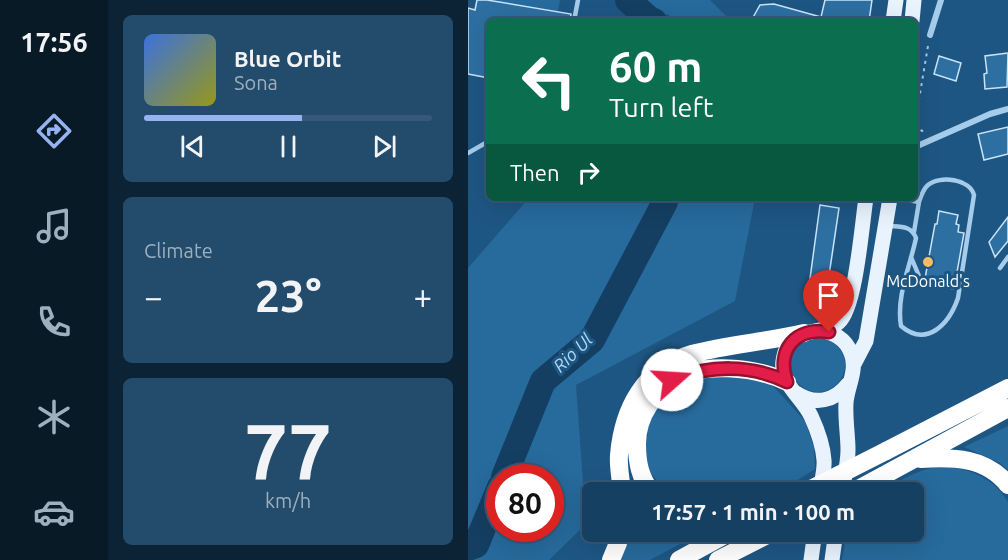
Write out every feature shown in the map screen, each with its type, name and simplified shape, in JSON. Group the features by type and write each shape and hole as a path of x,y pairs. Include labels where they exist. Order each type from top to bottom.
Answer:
{"highway":[{"path":"620,482 619,456 628,409 643,385 662,368 689,355 781,339 811,331"},
{"path":"645,482 637,459 637,436 643,414 656,394 672,380 693,372 720,368 773,375 790,387"},
{"path":"825,482 1008,388"},
{"path":"872,482 1008,408"},
{"path":"916,459 948,457 975,461 1001,476 1008,484"},
{"path":"611,560 618,542"},
{"path":"679,560 712,542"},
{"path":"718,560 753,542"}],"main road":[{"path":"893,18 896,0"},
{"path":"912,18 914,0"},
{"path":"821,482 824,461 818,436 810,415 790,387 783,371 783,359 794,339 838,323 846,312 851,294 866,201"},
{"path":"854,364 866,341 889,201"},
{"path":"790,387 803,398 823,401 833,398 848,384 853,374 854,364 846,344 838,336 829,332 811,331"},
{"path":"844,482 848,453 846,405 848,384"},
{"path":"811,560 813,542"},
{"path":"832,560 834,542"}],"street":[{"path":"930,35 941,0"},
{"path":"918,146 990,114 1008,109"}],"lane":[{"path":"575,18 578,0"},
{"path":"468,153 486,143"},
{"path":"935,180 964,182 972,189 974,195 954,310 933,332 921,336 910,334 901,326 899,316 904,282 916,238 914,234 919,202 925,187 935,180"},
{"path":"914,201 919,202"},
{"path":"885,226 907,228 914,234"},
{"path":"910,257 919,276"},
{"path":"1000,268 1008,257"}],"path":[{"path":"918,102 924,58 930,35"},
{"path":"918,127 922,131 931,129"}],"shaded area":[{"path":"487,0 560,0 558,12"},
{"path":"622,0 710,0 728,18 670,18 670,15 622,5"},
{"path":"526,201 754,201 735,301 576,385 583,482 582,528 549,560 468,560 468,268"},
{"path":"818,338 837,346 845,365 837,384 818,392 799,384 791,365 799,346"},
{"path":"713,375 754,377 773,386 805,421 814,447 815,469 795,482 658,482 648,470 644,456 649,424 655,410 676,386"},
{"path":"1008,426 1008,470 1000,463 964,447"},
{"path":"933,467 961,469 979,475 1002,493 1008,502 1008,560 842,560 845,542 924,542 924,482 897,482"},
{"path":"625,542 684,542 650,560 621,560"}],"building":[{"path":"477,0 487,0 571,14 570,18 486,18 486,77 468,74 468,8 475,10"},
{"path":"825,0 872,0 869,18 753,18 760,5 774,4 821,17"},
{"path":"1008,53 1007,87 985,89 984,74 987,73 985,56"},
{"path":"939,56 961,63 956,81 934,74"},
{"path":"1008,127 1008,154 984,160 978,134"},
{"path":"820,205 839,208 827,289 809,286"},
{"path":"939,211 958,215 956,224 959,225 958,232 964,233 954,289 924,284"},
{"path":"1008,217 1008,241 995,257 989,242"}],"waterway":[{"name":"Rio Ul","path":"628,0 648,18"},
{"name":"Rio Ul","path":"509,464 543,381 592,340 665,201"},
{"name":"Rio Ul","path":"468,548 476,545 486,521"}],"place":[{"name":"McDonald's","path":"928,262"}],"route":[{"path":"672,380 693,372 720,368 773,375 787,382 783,371 783,359 794,339 811,331 829,332"}]}
